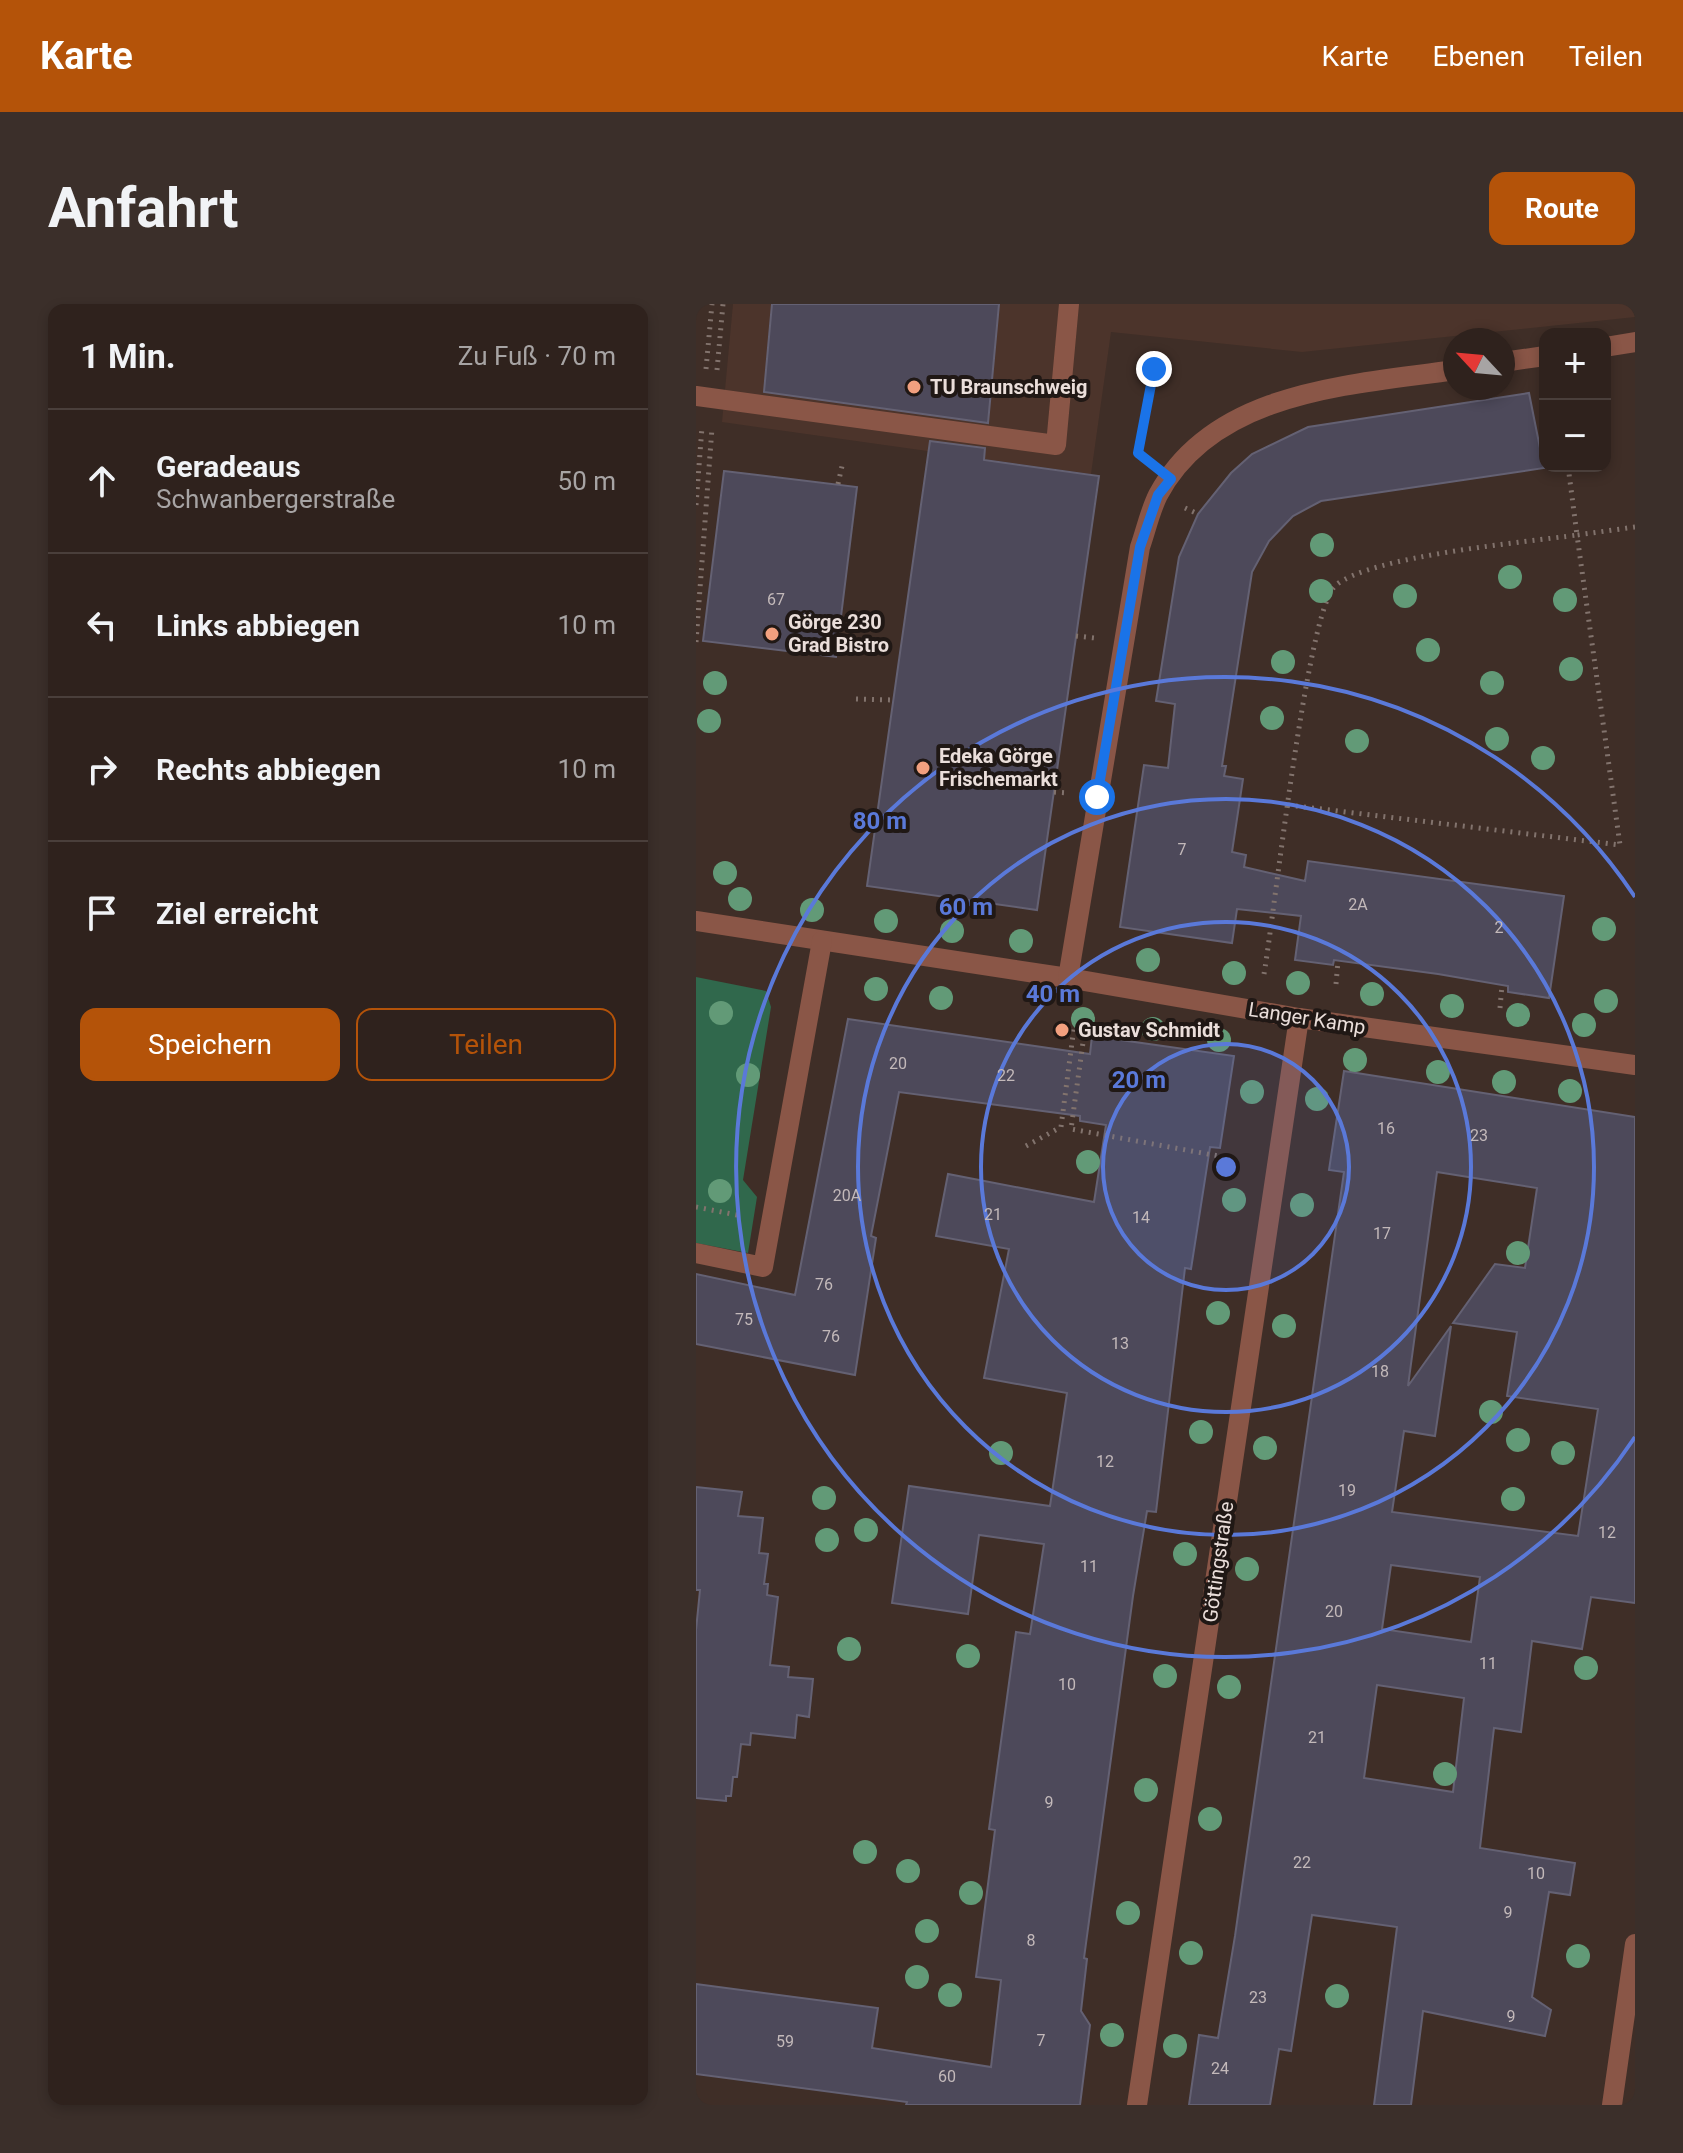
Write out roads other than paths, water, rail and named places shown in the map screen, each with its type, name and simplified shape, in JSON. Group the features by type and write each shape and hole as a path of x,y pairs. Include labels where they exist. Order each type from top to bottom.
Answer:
{"street":[{"path":"705,397 1056,445 1069,304"},
{"path":"1611,346 1635,342"},
{"path":"1515,360 1539,357"},
{"path":"1068,978 1140,547 1158,495 1187,456 1229,424 1301,393 1443,372"},
{"name":"Langer Kamp","path":"696,921 1068,978 1299,1018 1635,1065"},
{"path":"696,1253 763,1267 822,941"},
{"name":"Göttingstraße","path":"1137,2105 1299,1018"},
{"path":"1612,2105 1635,1944"}],"place":[{"name":"TU Braunschweig","path":"914,387"},
{"name":"Görge 230 Grad Bistro","path":"772,634"},
{"name":"Edeka Görge Frischemarkt","path":"923,768"},
{"name":"Gustav Schmidt","path":"1062,1030"}]}
